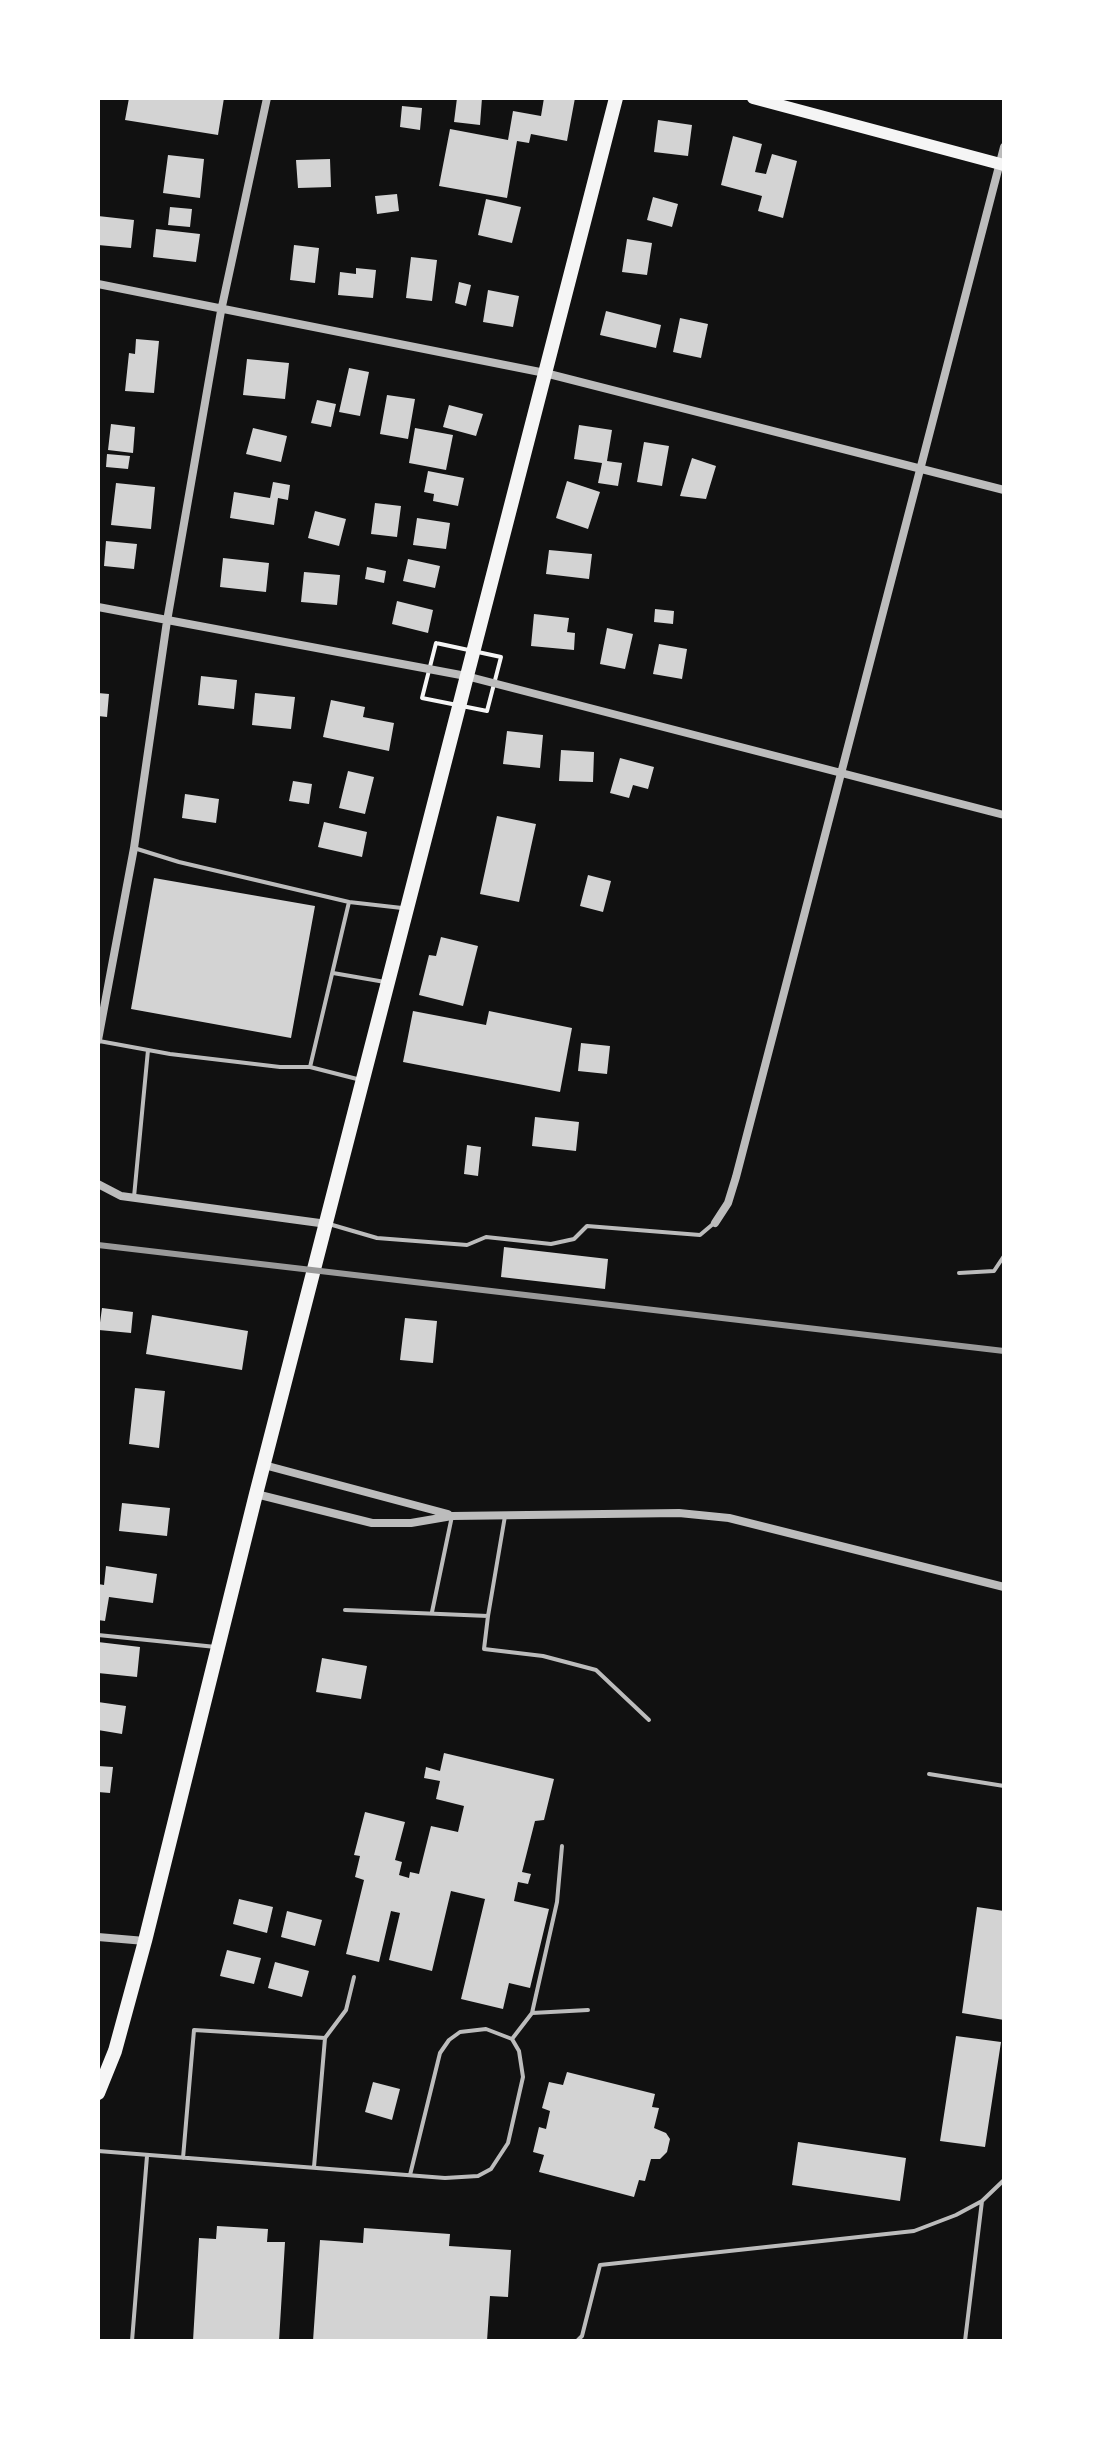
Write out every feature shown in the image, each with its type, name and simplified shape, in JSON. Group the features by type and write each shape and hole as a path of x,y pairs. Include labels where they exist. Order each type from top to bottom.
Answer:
{"main road":[{"path":"98,2093 115,2051 145,1941 256,1494 616,98"},
{"path":"753,98 1002,164"}],"street":[{"path":"98,1041 134,848 167,621 221,311 267,98"},
{"path":"715,1223 728,1203 736,1177 1004,147"},
{"path":"98,284 221,311 545,373 1004,490"},
{"path":"98,607 466,676 1004,815"},
{"path":"98,1184 134,1197 327,1224"},
{"path":"264,1465 452,1516"},
{"path":"256,1494 372,1523 505,1515 679,1513 729,1518 1004,1587"},
{"path":"98,1937 145,1941"}],"lane":[{"path":"134,848 179,862 349,902 407,909"},
{"path":"310,1067 349,902"},
{"path":"333,973 388,982"},
{"path":"98,1041 280,1067 310,1067 363,1081"},
{"path":"134,1197 148,1050"},
{"path":"327,1224 377,1238 467,1245 486,1237 551,1244 574,1239 587,1226 700,1235 715,1223"},
{"path":"959,1273 994,1271 1004,1256"},
{"path":"505,1515 484,1649 543,1656 596,1670 649,1720"},
{"path":"432,1612 452,1516"},
{"path":"345,1610 488,1616"},
{"path":"98,1635 218,1647"},
{"path":"929,1774 1004,1786"},
{"path":"512,2039 532,2013 557,1902 562,1846"},
{"path":"314,2167 325,2038 346,2010 354,1977"},
{"path":"532,2013 588,2010"},
{"path":"98,2151 314,2167 410,2175 462,2179 491,2169 508,2143 523,2077 519,2051 512,2039 486,2029 460,2032 449,2040 440,2053 410,2175"},
{"path":"183,2158 194,2030 325,2038"},
{"path":"132,2341 147,2155"},
{"path":"577,2341 582,2336 600,2265 914,2231 982,2201 1004,2180"},
{"path":"965,2341 982,2201"}],"building":[{"path":"129,98 224,98 218,135 125,120"},
{"path":"457,98 482,98 480,125 454,122"},
{"path":"544,98 575,98 567,141 531,134 529,143 517,141 507,198 439,186 450,129 508,140 513,111 541,116"},
{"path":"402,106 422,108 420,130 400,127"},
{"path":"658,120 692,125 688,156 654,152"},
{"path":"733,136 762,144 755,172 766,174 772,154 797,161 783,218 758,211 762,196 721,185"},
{"path":"168,155 204,159 200,198 163,193"},
{"path":"330,159 331,187 298,188 296,160"},
{"path":"397,194 399,211 377,214 375,196"},
{"path":"653,197 678,204 672,227 647,220"},
{"path":"486,199 521,207 512,243 478,235"},
{"path":"170,207 192,209 190,227 168,225"},
{"path":"98,216 134,220 131,248 98,245"},
{"path":"156,229 200,234 196,262 153,257"},
{"path":"627,239 652,243 647,275 622,272"},
{"path":"294,245 319,248 315,283 290,280"},
{"path":"411,257 437,260 432,301 406,298"},
{"path":"356,268 376,270 373,298 338,295 340,272 356,274"},
{"path":"459,282 471,285 466,306 455,303"},
{"path":"488,290 519,296 513,327 483,322"},
{"path":"606,311 661,325 656,348 600,335"},
{"path":"680,318 708,324 701,358 673,352"},
{"path":"136,339 159,341 154,393 125,391 129,353 135,354"},
{"path":"247,359 289,363 285,399 243,395"},
{"path":"349,368 369,372 360,416 339,412"},
{"path":"387,395 415,399 408,439 380,434"},
{"path":"317,400 336,404 331,427 311,423"},
{"path":"449,405 483,414 476,436 443,427"},
{"path":"111,424 135,427 133,453 108,450"},
{"path":"579,425 612,430 607,461 622,463 618,486 598,483 602,463 574,459"},
{"path":"253,428 287,436 281,462 246,454"},
{"path":"415,428 453,435 446,470 409,463"},
{"path":"644,442 669,446 662,486 637,482"},
{"path":"107,454 130,456 128,469 106,467"},
{"path":"692,458 716,466 706,499 680,496"},
{"path":"428,471 464,478 458,506 433,501 434,494 424,492"},
{"path":"567,481 600,492 588,529 556,518"},
{"path":"273,482 290,485 288,500 278,498 274,525 230,518 234,492 270,498"},
{"path":"116,483 155,487 151,529 111,525"},
{"path":"375,503 401,506 397,537 371,534"},
{"path":"315,511 346,519 339,546 308,538"},
{"path":"417,518 450,523 446,549 413,545"},
{"path":"106,541 137,544 134,569 104,566"},
{"path":"549,550 592,554 589,579 546,574"},
{"path":"223,558 269,563 266,592 220,587"},
{"path":"408,559 440,566 435,588 403,581"},
{"path":"367,567 386,571 384,583 365,579"},
{"path":"304,572 340,575 337,605 301,602"},
{"path":"397,601 433,610 428,633 392,624"},
{"path":"655,609 674,611 673,624 654,622"},
{"path":"534,614 569,618 567,632 575,633 574,650 531,646"},
{"path":"607,628 633,634 625,669 600,664"},
{"path":"659,644 687,649 682,679 653,674"},
{"path":"201,676 237,680 234,709 198,705"},
{"path":"98,693 109,694 107,717 98,716"},
{"path":"255,693 295,697 291,729 252,725"},
{"path":"331,700 365,707 363,717 394,723 389,751 323,737"},
{"path":"507,731 543,735 540,768 503,764"},
{"path":"561,750 594,752 593,782 559,781"},
{"path":"620,758 654,767 648,789 633,785 629,798 610,793"},
{"path":"348,771 374,777 365,814 339,808"},
{"path":"293,781 312,784 309,804 289,801"},
{"path":"185,794 219,799 216,823 182,818"},
{"path":"497,816 536,824 519,902 480,894"},
{"path":"324,822 367,832 362,857 318,847"},
{"path":"588,875 611,881 603,912 580,906"},
{"path":"154,878 315,906 291,1038 131,1009"},
{"path":"441,937 478,946 463,1006 419,995 429,955 436,956"},
{"path":"413,1011 486,1025 489,1011 572,1028 560,1092 403,1062"},
{"path":"581,1043 610,1046 607,1074 578,1071"},
{"path":"535,1117 579,1122 576,1151 532,1146"},
{"path":"467,1145 481,1147 478,1176 464,1174"},
{"path":"504,1247 608,1259 605,1289 501,1277"},
{"path":"102,1308 133,1312 131,1333 99,1330"},
{"path":"152,1315 248,1331 242,1370 146,1354"},
{"path":"405,1318 437,1321 433,1363 400,1360"},
{"path":"135,1388 165,1391 159,1448 129,1444"},
{"path":"122,1503 170,1508 167,1536 119,1531"},
{"path":"106,1566 157,1574 153,1603 109,1597 105,1621 98,1620 98,1584 104,1585"},
{"path":"98,1642 140,1647 137,1677 98,1673"},
{"path":"322,1658 367,1666 361,1699 316,1692"},
{"path":"98,1702 126,1706 122,1734 98,1730"},
{"path":"444,1753 554,1779 544,1820 535,1821 522,1872 531,1874 528,1884 518,1882 514,1901 549,1909 530,1988 509,1983 503,2009 461,1999 485,1899 451,1891 432,1971 389,1960 400,1913 391,1911 379,1962 346,1954 364,1880 355,1877 360,1856 354,1855 365,1812 405,1822 395,1860 402,1862 399,1875 409,1878 410,1872 419,1874 431,1826 458,1832 464,1806 436,1799 440,1781 424,1778 426,1767 440,1771"},
{"path":"98,1766 113,1767 110,1793 98,1792"},
{"path":"239,1899 273,1907 267,1933 233,1924"},
{"path":"977,1907 1004,1911 1004,2020 962,2013"},
{"path":"287,1911 322,1920 315,1946 281,1937"},
{"path":"227,1950 261,1958 254,1984 220,1976"},
{"path":"275,1962 309,1971 302,1997 268,1988"},
{"path":"956,2036 1001,2042 985,2147 940,2141"},
{"path":"567,2072 655,2094 652,2107 659,2108 654,2128 666,2133 670,2139 667,2152 660,2159 651,2159 645,2181 639,2180 634,2197 539,2172 544,2155 533,2152 539,2127 546,2129 550,2111 542,2108 549,2082 563,2085"},
{"path":"373,2082 400,2089 392,2120 365,2112"},
{"path":"798,2142 906,2158 900,2201 792,2185"},
{"path":"217,2226 268,2229 267,2242 285,2242 279,2341 193,2341 199,2238 216,2239"},
{"path":"364,2228 450,2234 449,2246 511,2250 508,2297 490,2296 487,2341 313,2341 320,2240 363,2243"}],"railway":[{"path":"98,1245 1004,1351"}]}
